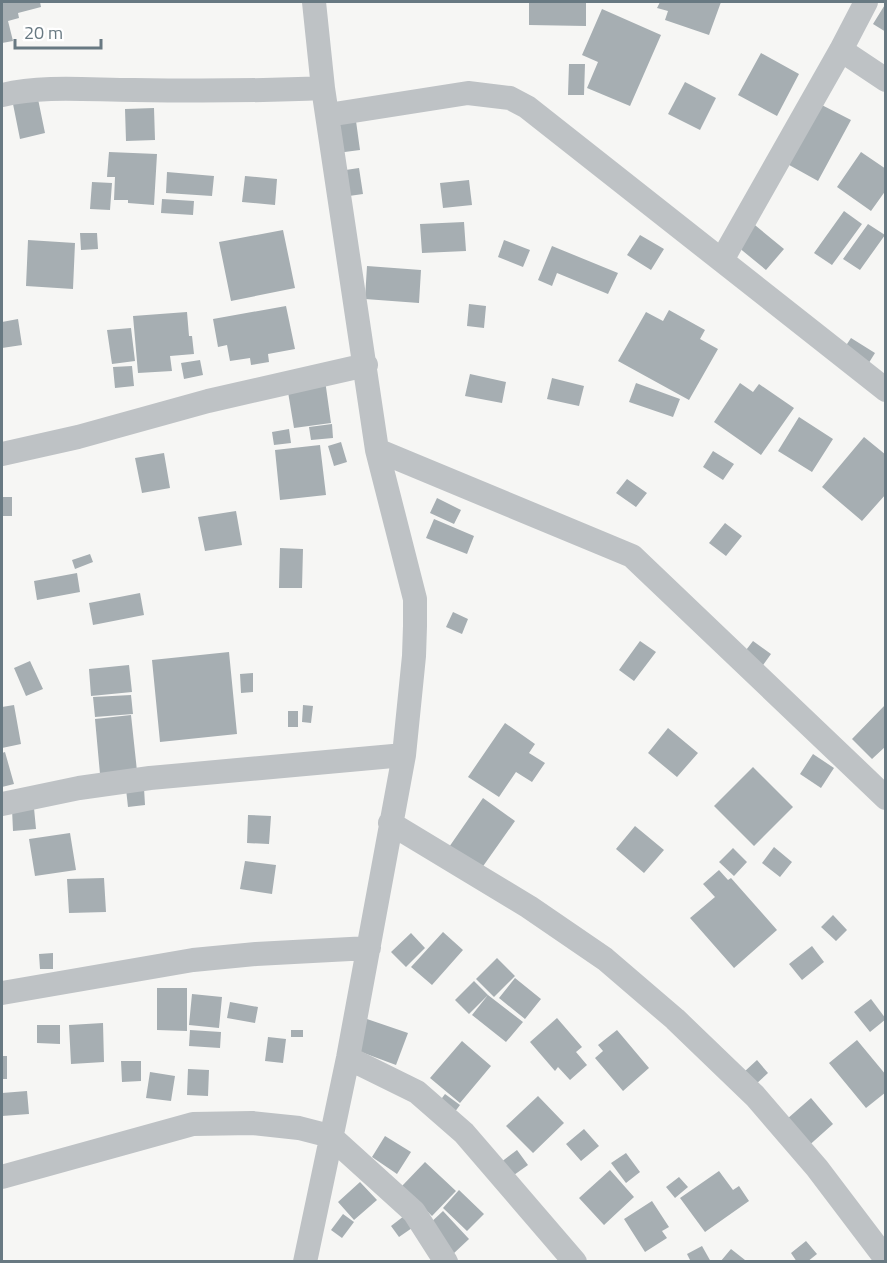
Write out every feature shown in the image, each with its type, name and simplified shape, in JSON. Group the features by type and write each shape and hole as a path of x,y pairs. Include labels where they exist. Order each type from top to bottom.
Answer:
{"street":[{"path":"305,1262 348,1058 404,755 414,656 414,599 377,450 323,88 314,2"},
{"path":"722,260 866,2"},
{"path":"841,50 885,80"},
{"path":"2,95 60,89 243,91 323,88"},
{"path":"328,115 468,93 510,98 527,107 885,390"},
{"path":"2,454 78,437 208,401 366,365"},
{"path":"377,450 632,556 885,798"},
{"path":"2,804 79,788 150,778 404,755"},
{"path":"390,823 538,914 605,959 675,1020 755,1096 818,1168 885,1259"},
{"path":"2,993 193,960 369,948"},
{"path":"348,1058 417,1092 464,1133 575,1262"},
{"path":"2,1177 193,1124 252,1123 299,1128 330,1136 414,1212 446,1262"}],"building":[{"path":"2,2 40,2 41,7 18,13 19,18 8,21 13,41 2,43"},
{"path":"529,2 586,2 586,26 529,25"},
{"path":"660,2 721,2 709,35 665,20 668,11 657,8"},
{"path":"886,3 886,32 873,24"},
{"path":"602,9 661,35 630,106 587,88 598,62 582,55"},
{"path":"761,53 799,74 777,116 738,95"},
{"path":"569,64 585,64 584,95 568,95"},
{"path":"685,82 716,98 700,130 668,114"},
{"path":"38,99 45,133 20,139 13,104"},
{"path":"814,101 851,120 818,181 782,161"},
{"path":"154,108 155,140 126,141 125,109"},
{"path":"356,121 360,150 337,153 333,125"},
{"path":"109,152 157,154 154,205 114,200 115,177 107,177"},
{"path":"861,152 886,169 886,190 871,211 837,187"},
{"path":"359,168 363,194 342,197 339,171"},
{"path":"167,172 214,176 212,196 166,193"},
{"path":"245,176 277,179 275,205 242,202"},
{"path":"469,180 472,205 443,208 440,183"},
{"path":"92,182 112,183 110,210 90,209"},
{"path":"162,199 194,201 193,215 161,213"},
{"path":"844,211 862,224 832,265 814,253"},
{"path":"750,221 784,249 766,270 732,242"},
{"path":"464,222 466,251 422,253 420,224"},
{"path":"868,224 885,235 860,270 843,259"},
{"path":"283,230 295,288 231,301 219,242"},
{"path":"80,233 97,233 98,249 81,250"},
{"path":"640,235 664,249 651,270 627,255"},
{"path":"28,240 75,243 73,289 26,286"},
{"path":"504,240 530,250 523,267 498,257"},
{"path":"552,246 618,273 608,294 557,273 552,286 538,280"},
{"path":"367,266 421,270 419,303 365,299"},
{"path":"469,304 486,306 484,328 467,326"},
{"path":"286,306 295,349 268,354 269,362 251,365 250,358 230,361 227,345 218,347 213,319"},
{"path":"669,310 705,330 700,339 718,349 689,400 618,361 646,312 663,321"},
{"path":"187,312 189,336 192,336 194,354 170,356 172,371 138,373 133,316"},
{"path":"18,319 22,345 2,348 2,322"},
{"path":"131,328 135,361 112,364 107,330"},
{"path":"851,338 875,353 865,369 841,353"},
{"path":"200,360 203,375 184,379 181,363"},
{"path":"132,366 134,386 115,388 113,367"},
{"path":"470,374 506,382 502,403 465,396"},
{"path":"552,378 584,386 579,406 547,399"},
{"path":"325,380 331,423 294,428 287,386"},
{"path":"636,383 680,399 673,417 629,402"},
{"path":"740,383 753,392 759,384 794,408 761,455 714,422"},
{"path":"799,417 833,439 812,472 778,451"},
{"path":"332,424 333,438 311,440 309,427"},
{"path":"289,429 291,443 274,445 272,432"},
{"path":"864,437 886,455 886,494 862,521 822,487"},
{"path":"341,442 347,462 334,466 328,446"},
{"path":"320,445 326,495 280,500 275,450"},
{"path":"713,451 734,464 723,480 703,467"},
{"path":"164,453 170,488 142,493 135,458"},
{"path":"627,479 647,493 636,507 616,493"},
{"path":"2,497 12,497 12,516 2,516"},
{"path":"437,498 461,510 454,524 430,513"},
{"path":"236,511 242,545 205,551 198,517"},
{"path":"434,519 474,536 467,554 426,538"},
{"path":"725,523 742,536 726,556 709,543"},
{"path":"280,548 303,549 302,588 279,588"},
{"path":"90,554 93,562 75,569 72,560"},
{"path":"77,573 80,592 37,600 34,581"},
{"path":"140,593 144,615 93,625 89,603"},
{"path":"453,612 468,619 462,634 446,627"},
{"path":"640,641 656,652 634,681 619,670"},
{"path":"753,641 771,654 761,668 743,654"},
{"path":"229,652 237,734 160,742 152,660"},
{"path":"30,661 43,689 26,696 14,668"},
{"path":"129,665 132,692 91,696 89,669"},
{"path":"253,673 253,692 241,693 240,674"},
{"path":"131,695 133,714 95,717 93,697"},
{"path":"886,704 886,746 872,759 852,739"},
{"path":"14,705 21,744 2,748 2,707"},
{"path":"303,705 313,706 311,723 302,722"},
{"path":"288,711 298,711 298,727 288,727"},
{"path":"131,715 137,771 100,774 95,719"},
{"path":"505,723 535,744 529,753 545,763 532,782 516,772 499,797 468,777"},
{"path":"668,728 698,753 677,777 648,753"},
{"path":"5,752 14,784 2,787 2,753"},
{"path":"813,754 834,768 821,788 800,774"},
{"path":"753,767 793,807 754,846 714,806"},
{"path":"144,788 145,805 128,807 126,789"},
{"path":"483,798 515,821 479,872 447,850"},
{"path":"34,808 36,829 13,831 12,809"},
{"path":"248,815 271,816 269,844 247,843"},
{"path":"635,826 664,850 644,873 616,849"},
{"path":"70,833 76,870 35,876 29,839"},
{"path":"774,847 792,862 780,877 762,863"},
{"path":"733,848 747,862 734,876 719,862"},
{"path":"245,861 276,865 272,894 240,889"},
{"path":"719,870 728,880 731,878 777,930 734,968 690,918 715,897 703,884"},
{"path":"104,878 106,912 69,913 67,879"},
{"path":"833,915 847,930 836,941 821,927"},
{"path":"443,932 463,950 432,985 411,967"},
{"path":"411,933 425,948 406,967 391,952"},
{"path":"812,946 824,962 802,980 789,964"},
{"path":"53,953 53,969 40,969 39,954"},
{"path":"497,958 515,976 494,997 476,979"},
{"path":"515,978 541,999 525,1019 499,998"},
{"path":"474,981 488,995 469,1014 455,1000"},
{"path":"157,988 187,988 187,1031 157,1030"},
{"path":"192,994 222,997 219,1028 189,1025"},
{"path":"488,995 523,1022 506,1042 472,1015"},
{"path":"871,999 886,1019 870,1032 854,1012"},
{"path":"230,1002 258,1007 255,1023 227,1018"},
{"path":"364,1018 408,1033 396,1065 353,1049"},
{"path":"557,1018 582,1047 576,1052 587,1065 570,1080 558,1067 555,1071 530,1042"},
{"path":"103,1023 104,1062 71,1064 69,1025"},
{"path":"37,1025 60,1025 60,1044 37,1043"},
{"path":"190,1030 221,1032 220,1048 189,1046"},
{"path":"291,1030 303,1030 303,1037 291,1037"},
{"path":"617,1030 649,1068 623,1091 595,1058 603,1051 598,1045"},
{"path":"268,1037 286,1039 283,1063 265,1061"},
{"path":"857,1040 886,1075 886,1092 866,1108 829,1063"},
{"path":"462,1041 491,1066 460,1103 430,1078"},
{"path":"2,1056 7,1056 7,1079 2,1079"},
{"path":"757,1060 768,1073 755,1085 744,1072"},
{"path":"121,1061 141,1061 141,1081 122,1082"},
{"path":"188,1069 209,1070 208,1096 187,1095"},
{"path":"150,1072 175,1076 171,1101 146,1098"},
{"path":"27,1091 29,1114 2,1116 2,1093"},
{"path":"445,1094 460,1105 451,1117 436,1106"},
{"path":"538,1096 564,1123 533,1153 506,1126"},
{"path":"811,1098 833,1124 805,1149 787,1119"},
{"path":"584,1129 599,1146 581,1161 566,1144"},
{"path":"385,1136 411,1152 397,1174 372,1157"},
{"path":"517,1150 528,1165 507,1180 496,1166"},
{"path":"626,1153 640,1172 626,1183 611,1163"},
{"path":"425,1162 456,1191 432,1216 402,1186"},
{"path":"610,1170 634,1197 604,1225 579,1198"},
{"path":"719,1171 733,1190 739,1186 749,1201 705,1232 680,1198"},
{"path":"679,1177 688,1187 675,1198 666,1187"},
{"path":"360,1182 377,1200 354,1220 338,1202"},
{"path":"459,1190 484,1214 467,1231 443,1208"},
{"path":"652,1201 669,1227 662,1231 667,1238 645,1252 624,1219"},
{"path":"443,1211 469,1239 452,1255 426,1227"},
{"path":"343,1214 354,1222 342,1238 331,1230"},
{"path":"404,1216 412,1228 399,1237 391,1226"},
{"path":"806,1241 817,1254 807,1262 797,1262 791,1253"},
{"path":"702,1246 711,1262 691,1262 687,1254"},
{"path":"731,1249 745,1260 744,1262 720,1262"}]}
